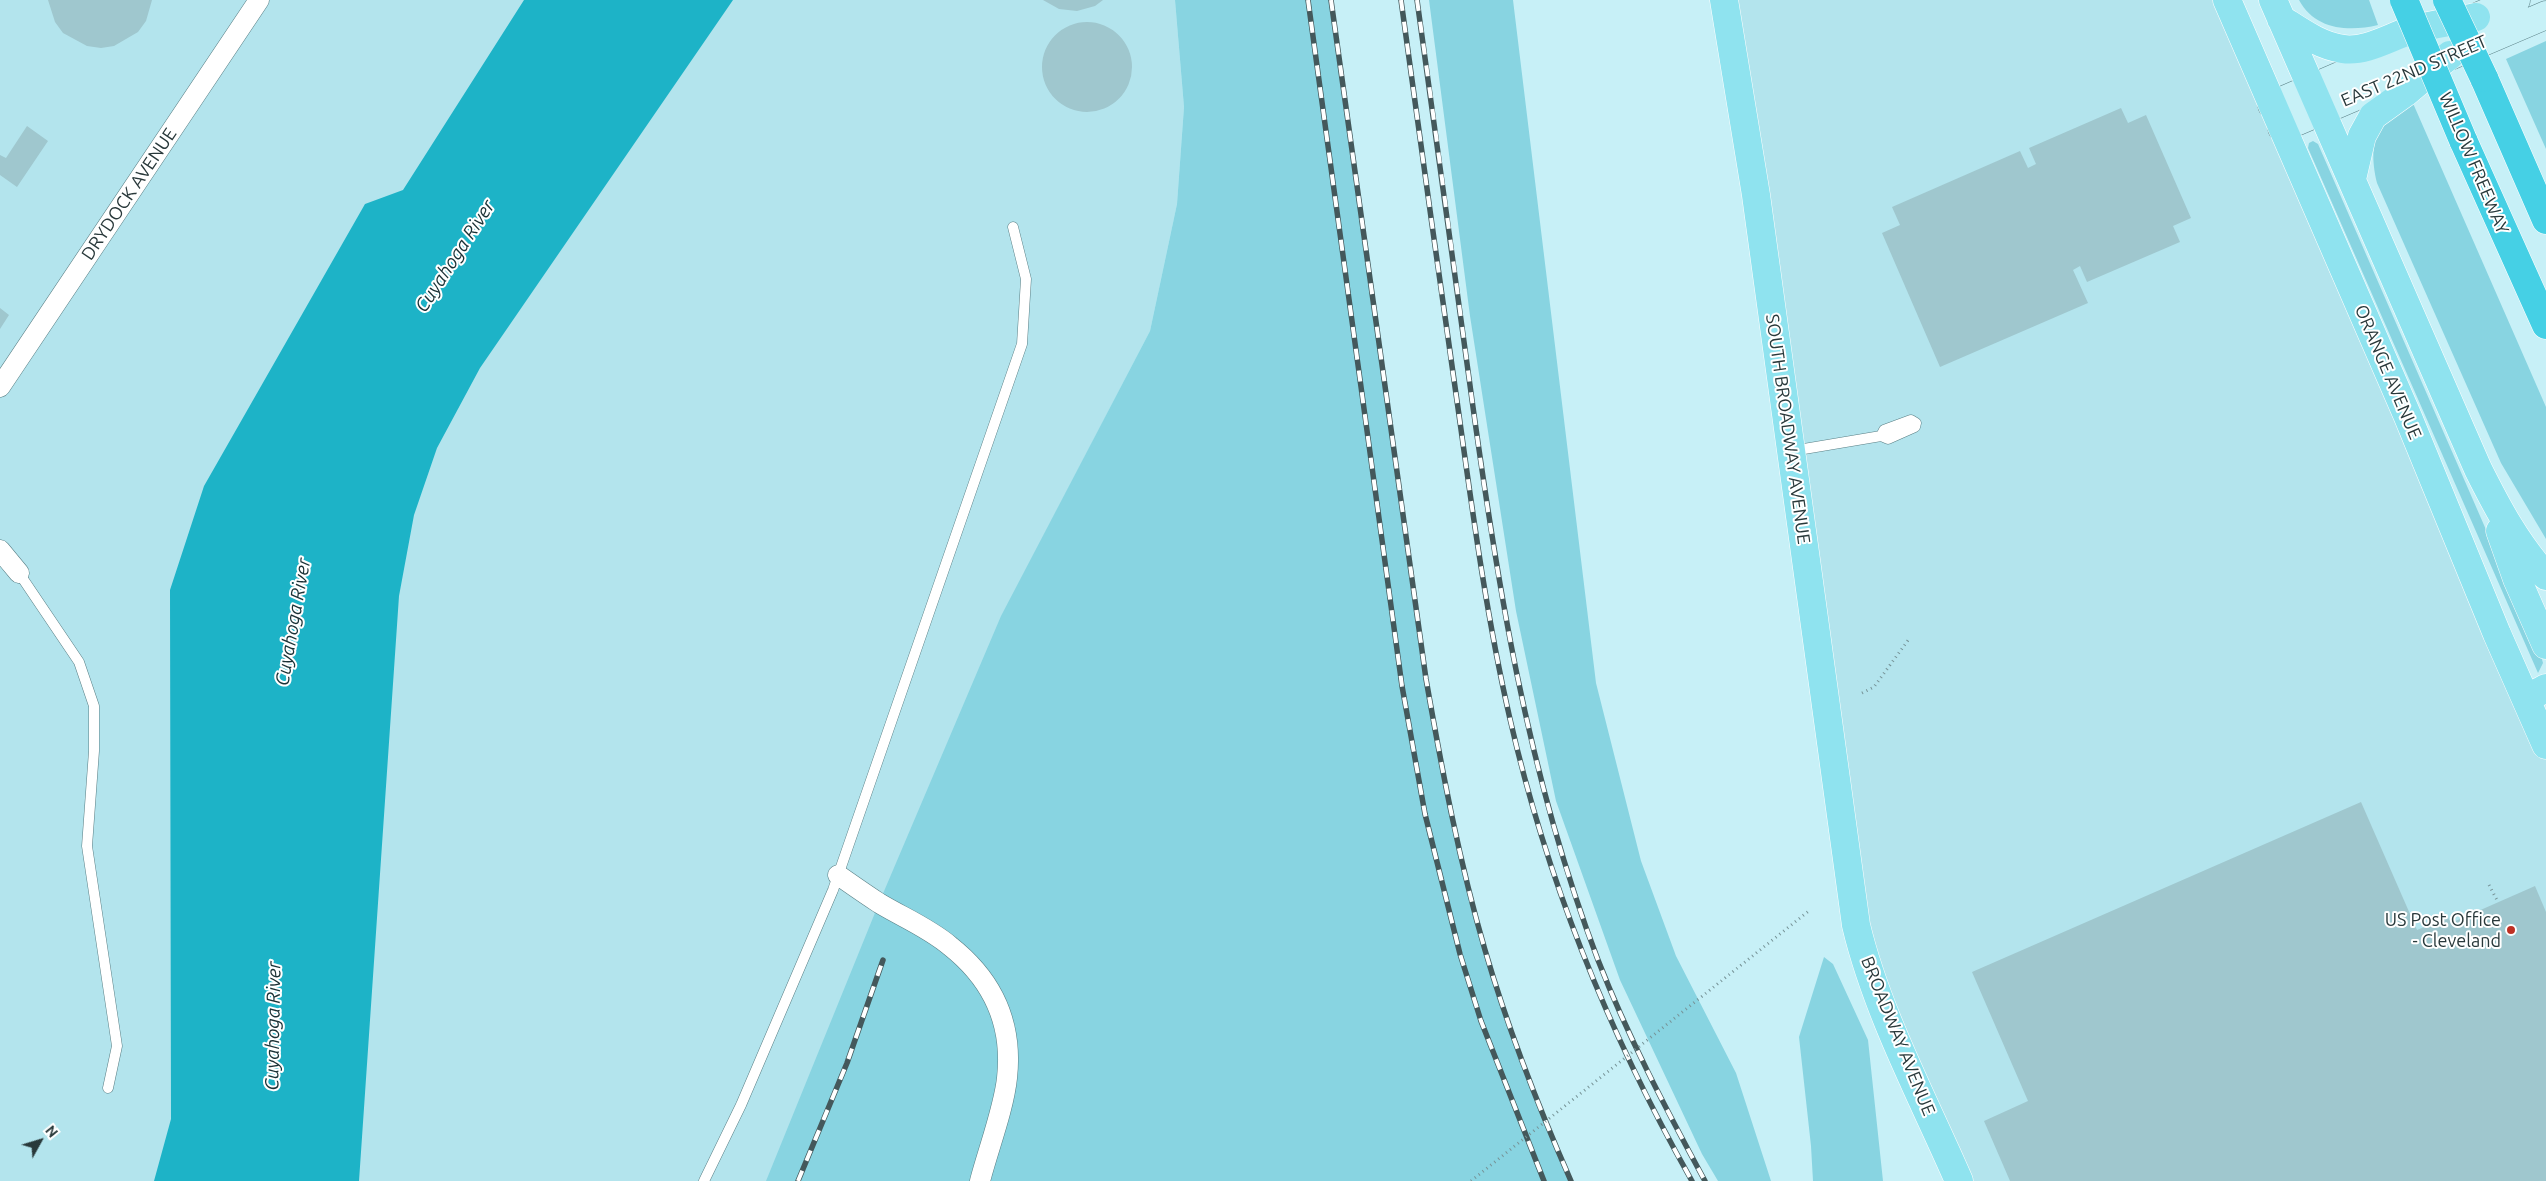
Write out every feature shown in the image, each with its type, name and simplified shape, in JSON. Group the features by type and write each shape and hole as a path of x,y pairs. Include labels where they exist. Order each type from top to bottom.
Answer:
{"highway":[{"name":"WILLOW FREEWAY","path":"2404,0 2463,140 2546,325"},
{"path":"2447,0 2484,78 2546,220"},
{"path":"2467,8 2484,78"},
{"path":"2519,268 2546,341"}],"main road":[{"name":"SOUTH BROADWAY AVENUE","path":"1724,0 1752,169 1792,451 1846,858"},
{"name":"ORANGE AVENUE","path":"2227,0 2408,416 2536,693 2546,745"},
{"path":"2277,9 2318,41 2342,49 2353,49 2374,44 2467,8"},
{"path":"2277,9 2478,469 2517,579 2546,645"},
{"path":"2352,179 2362,136 2373,116 2405,93 2450,55"},
{"path":"2478,469 2511,530 2533,562 2546,576"},
{"name":"BROADWAY AVENUE","path":"1846,858 1856,925 1864,959 1880,1001 1959,1181"}],"street":[{"name":"DRYDOCK AVENUE","path":"0,388 259,0"},
{"name":"EAST 22ND STREET","path":"2317,99 2467,8 2516,0"},
{"name":"EAST 22ND STREET","path":"2277,117 2317,99 2450,55 2546,15"},
{"path":"0,550 19,573"},
{"path":"838,875 879,903 949,945 966,960 995,999 1006,1024 1009,1049 1007,1080 980,1181"}],"lane":[{"path":"704,1181 741,1105 838,875 1022,344 1026,279 1013,227"},
{"path":"1792,451 1881,436"},
{"path":"19,573 79,662 94,706 94,751 87,846 116,1046 108,1088"}],"path":[{"path":"1862,693 1874,687 1909,638"},
{"path":"2489,885 2498,902"},
{"path":"1471,1181 1810,910"}],"shaded area":[{"path":"0,0 1175,0 1184,107 1177,204 1150,331 1002,616 1427,1181 0,1181"},
{"path":"1175,0 1331,0 1426,679 1445,781 1467,883 1494,980 1524,1067 1571,1181 766,1181 879,903 1001,616 1150,331 1177,204 1184,107"},
{"path":"1429,0 1513,0 1596,683 1641,861 1676,956 1736,1073 1771,1181 1718,1181 1702,1154 1620,980 1556,801 1516,611 1470,316"},
{"path":"1724,0 2227,0 2546,745 2546,1181 1959,1181 1877,993"},
{"path":"2299,0 2369,0 2378,25 2344,28 2323,23 2314,18"},
{"path":"2546,41 2546,149 2506,59"},
{"path":"2412,101 2546,407 2546,539 2501,463 2377,183 2373,158 2377,134 2386,119"},
{"path":"2313,141 2318,144 2541,656 2543,663 2538,673 2308,148 2309,143"},
{"path":"1824,957 1833,964 1868,1040 1883,1181 1813,1181 1799,1037"}],"water":[{"name":"Cuyahoga River","path":"524,0 733,0 480,368 437,448 414,515 399,596 359,1181 154,1181 171,1119 170,590 204,486 365,204 403,190"}],"building":[{"path":"48,0 152,0 146,21 138,32 114,46 101,48 87,46 63,33 55,22"},
{"path":"1043,0 1103,0 1095,6 1077,11 1059,9"},
{"path":"1087,22 1104,26 1119,35 1128,50 1132,67 1128,84 1119,99 1104,108 1087,112 1070,108 1055,99 1046,84 1042,67 1046,50 1055,35 1070,26"},
{"path":"2121,108 2128,123 2146,115 2191,218 2173,226 2180,242 2087,282 2080,266 2073,270 2088,303 1940,367 1882,233 1900,225 1892,207 2020,151 2028,168 2036,164 2029,148"},
{"path":"27,126 48,141 17,187 0,175 0,155 6,158"},
{"path":"0,308 9,315 0,329"},
{"path":"2361,802 2417,930 2448,917 2451,923 2535,886 2546,912 2546,1181 2010,1181 1984,1121 2028,1101 1972,972"}],"railway":[{"path":"1308,0 1402,686 1425,814 1460,954 1481,1021 1544,1181"},
{"path":"1331,0 1426,679 1445,781 1467,883 1494,980 1524,1067 1571,1181"},
{"path":"1401,0 1475,529 1494,644 1510,719 1543,839 1562,898 1584,956 1634,1070 1692,1181"},
{"path":"1417,0 1490,526 1517,673 1533,745 1551,817 1573,889 1598,960 1635,1045 1705,1181"},
{"path":"798,1181 847,1063 883,960"}],"place":[{"name":"US Post Office - Cleveland","path":"2511,930"}]}
